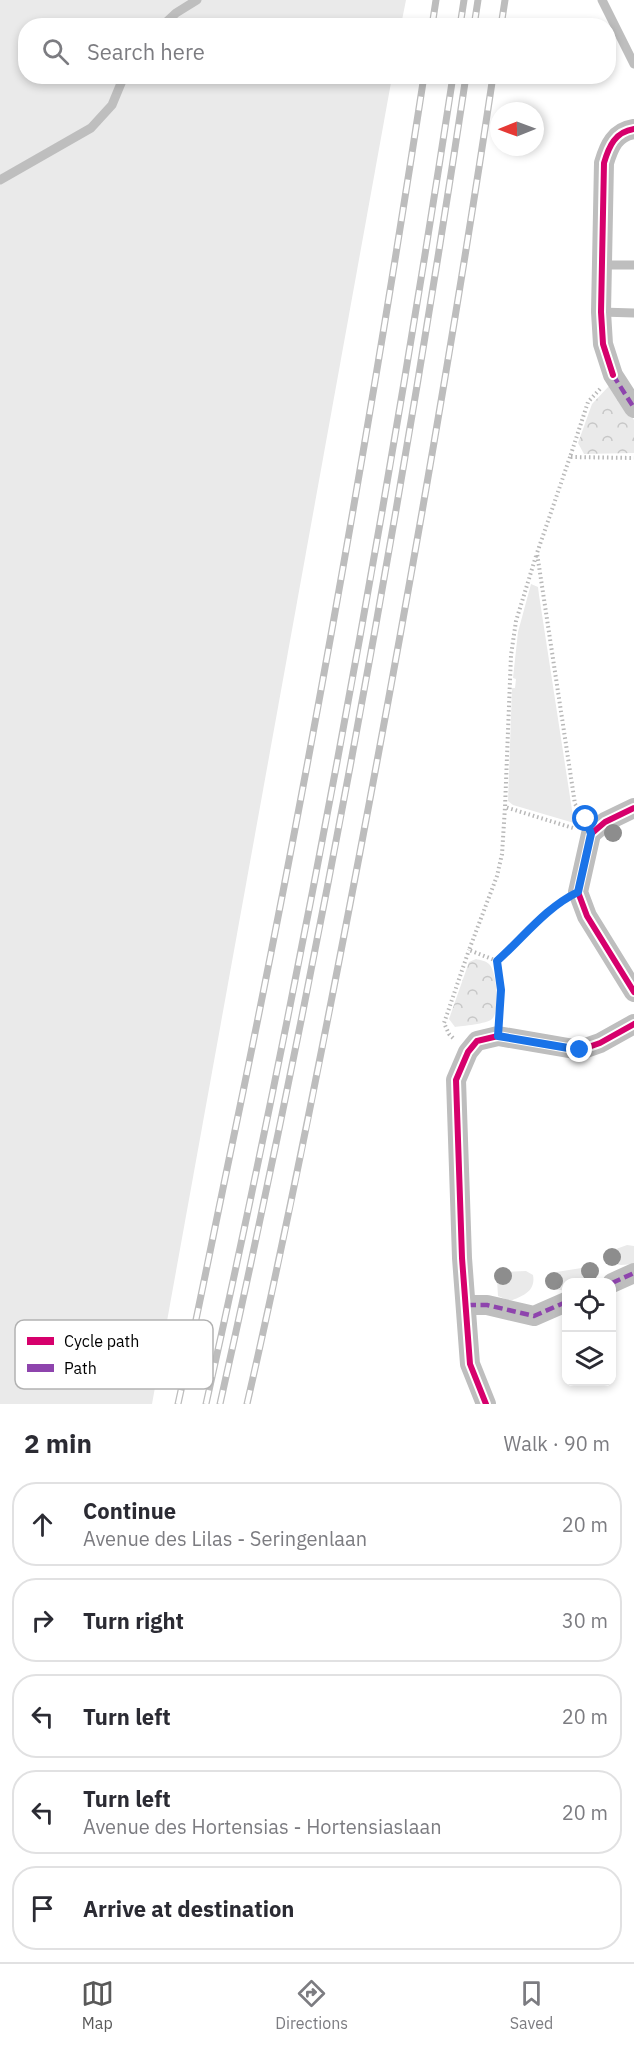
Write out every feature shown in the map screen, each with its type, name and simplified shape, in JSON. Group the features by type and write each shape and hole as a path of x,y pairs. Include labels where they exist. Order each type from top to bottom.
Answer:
{"street":[{"path":"634,129 617,136 608,148 604,163 601,312 603,344 613,375 634,408"},
{"path":"634,808 590,826 578,892 587,916 634,992"},
{"path":"486,1404 470,1364 462,1258 456,1080 468,1052 477,1041 498,1036 580,1050 600,1043 634,1024"},
{"path":"616,1281 634,1273"},
{"path":"466,1305 487,1305 534,1316 562,1304"}],"lane":[{"path":"173,18 197,0"},
{"path":"602,0 611,18"},
{"path":"616,28 634,64"},
{"path":"0,180 91,128 112,105 120,84"},
{"path":"602,265 634,265"},
{"path":"601,312 634,314"}],"path":[{"path":"468,1052 449,1034 444,1023 502,854 510,655 516,621 588,402 613,375"},
{"path":"570,457 634,458"},
{"path":"537,553 575,804 590,826"},
{"path":"505,807 590,826"},
{"path":"497,961 534,923 565,898 578,892"},
{"path":"469,950 497,961"},
{"path":"497,961 501,990 498,1036"}],"green space":[{"path":"0,0 406,0 402,18 18,18 18,84 391,84 167,1320 15,1320 15,1389 155,1389 152,1404 0,1404"},
{"path":"609,386 613,388 634,420 634,453 584,454 578,443 592,404"},
{"path":"531,584 538,587 574,823 513,805 508,801 512,688 515,688 516,679 513,678 518,632"},
{"path":"476,959 485,961 492,968 497,1000 494,1015 492,1019 485,1022 455,1027 449,1019 469,962"},
{"path":"627,1245 634,1246 634,1264 607,1263 605,1257 608,1252"},
{"path":"588,1267 593,1269 593,1275 588,1278 562,1278 562,1290 546,1286 550,1273"},
{"path":"526,1271 533,1275 532,1285 528,1292 510,1301 498,1296 499,1274"}],"railway":[{"path":"433,18 436,0"},
{"path":"461,18 464,0"},
{"path":"475,18 478,0"},
{"path":"502,18 505,0"},
{"path":"196,1320 311,746 359,478 423,84"},
{"path":"213,1372 276,1074 341,742 400,410 452,84"},
{"path":"220,1404 290,1074 355,742 413,410 465,84"},
{"path":"247,1404 306,1128 378,755 447,368 492,84"},
{"path":"178,1404 181,1389"},
{"path":"206,1404 209,1389"}],"marked path":[{"path":"613,375 634,408"},
{"path":"616,1281 634,1273"},
{"path":"467,1305 487,1305 534,1316 562,1304"}],"cycle path":[{"path":"613,375 603,344 601,312 604,163 617,137 634,129"},
{"path":"634,808 605,822 591,834 578,892 587,916 634,992"},
{"path":"486,1404 470,1364 462,1258 456,1080 468,1052 477,1041 498,1036 580,1050 600,1043 634,1024"}],"route":[{"path":"580,1050 498,1036 501,990 497,961 534,923 565,898 578,892 591,834 586,819"}]}
